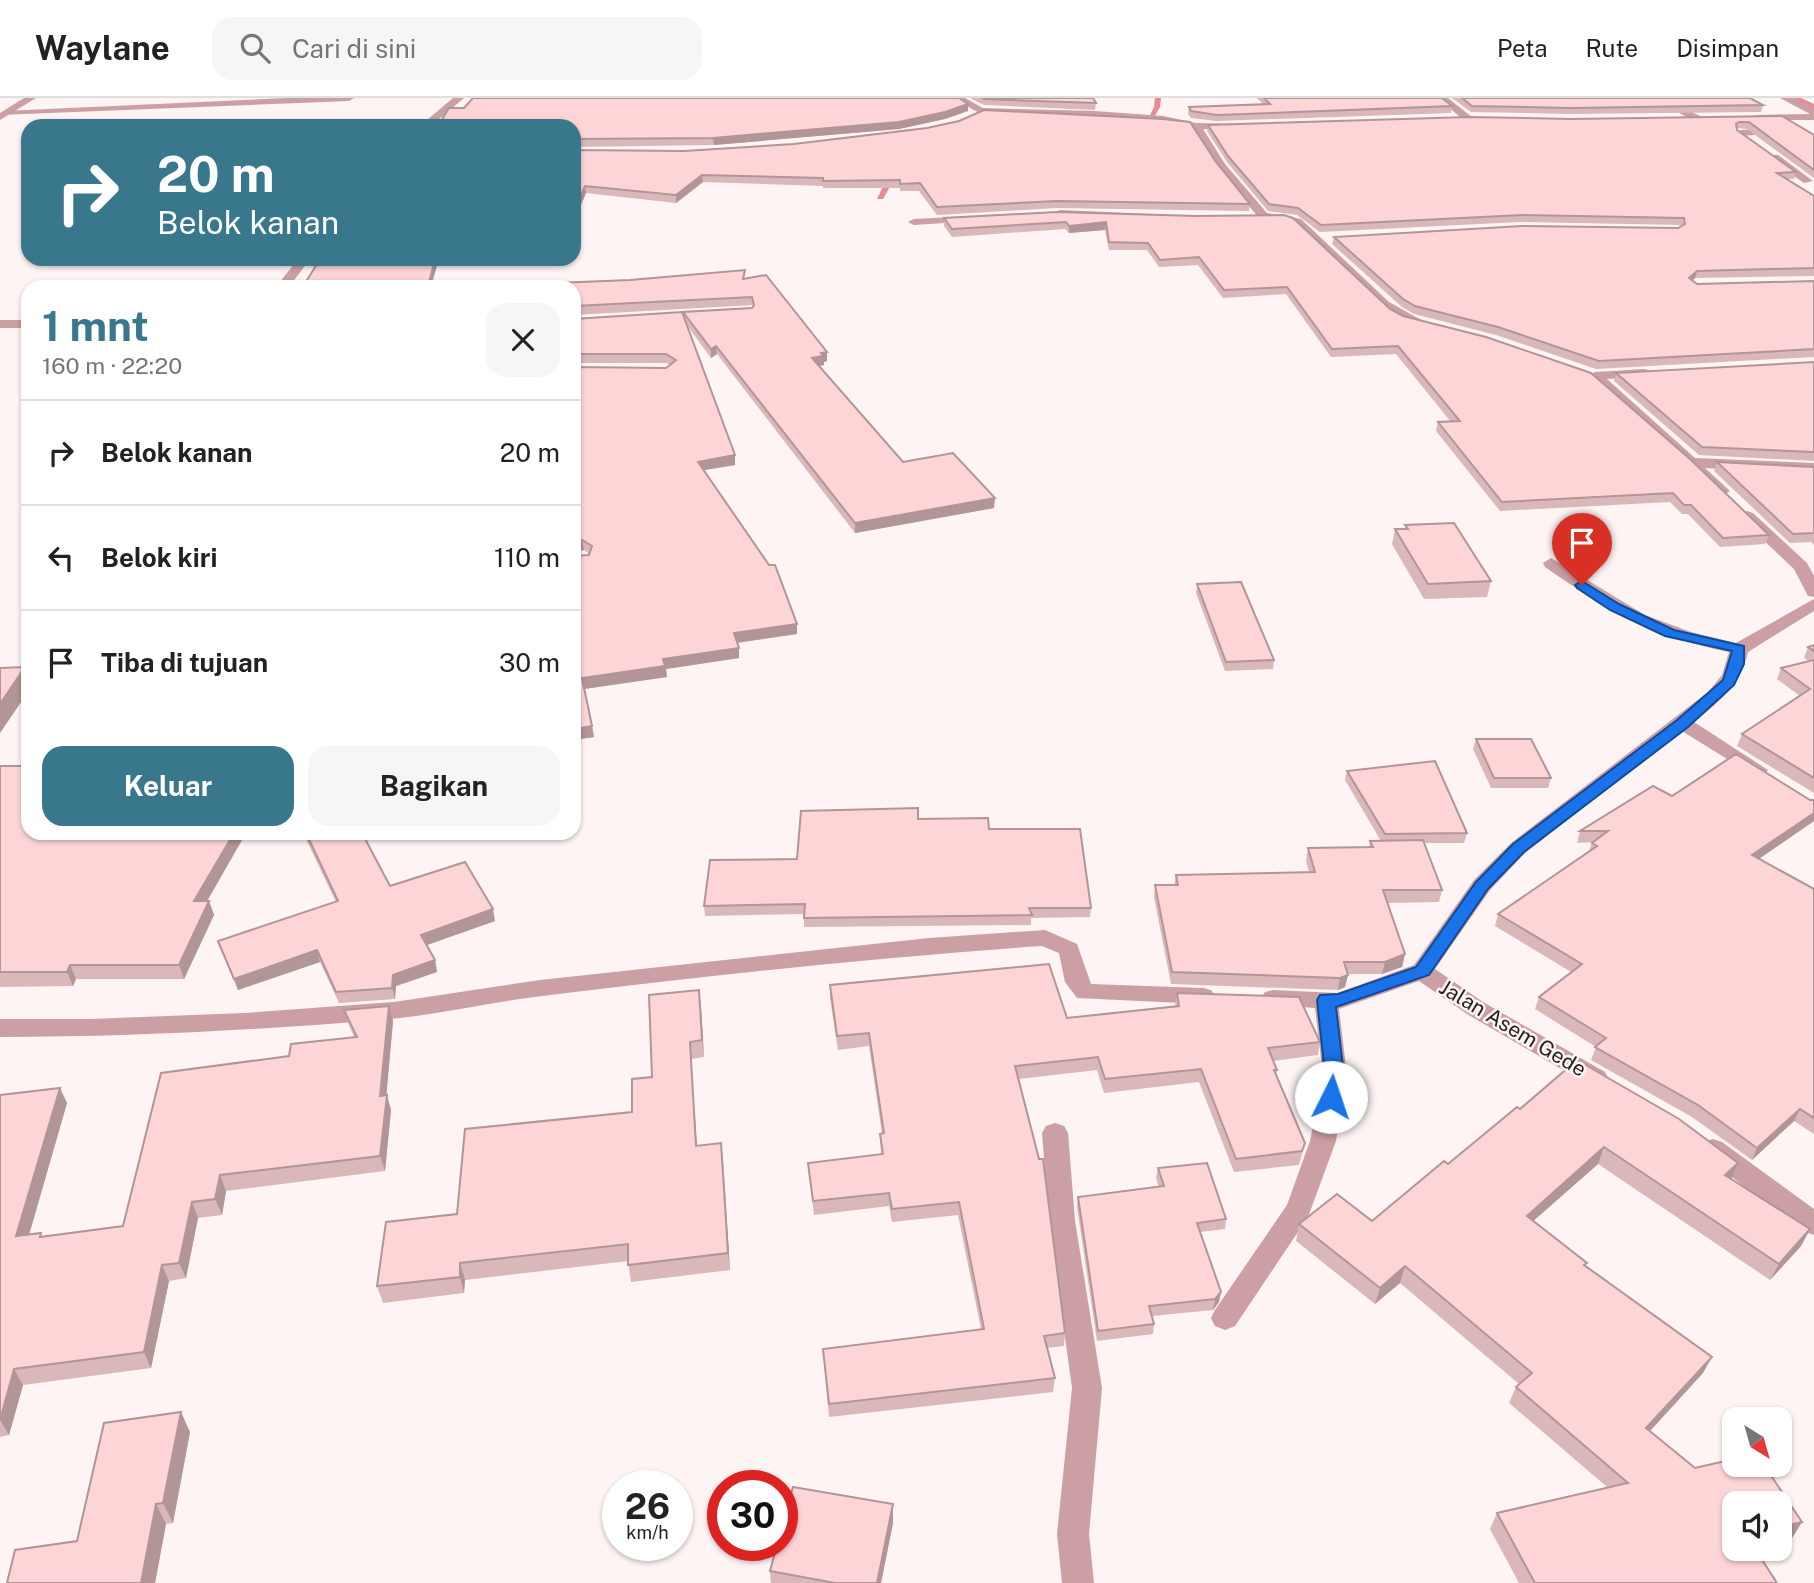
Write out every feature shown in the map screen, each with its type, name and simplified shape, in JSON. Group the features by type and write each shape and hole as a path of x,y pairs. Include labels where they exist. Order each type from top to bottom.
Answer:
{"street":[{"path":"1,115 31,98"},
{"path":"1,115 349,98"},
{"path":"434,119 459,98"},
{"path":"958,98 981,111 1139,117 1196,126 1244,126"},
{"path":"1442,98 1468,118"},
{"path":"1786,98 1814,114"},
{"path":"1675,107 1698,119"},
{"path":"970,118 981,111"},
{"path":"1749,118 1814,114"},
{"path":"1454,119 1482,118"},
{"path":"1670,119 1711,118"},
{"path":"1196,126 1256,216 1293,219 1321,238 1384,305 1408,319 1431,325"},
{"path":"1752,141 1741,133 1792,131"},
{"path":"1763,149 1808,181"},
{"path":"1044,214 1092,213 1184,218"},
{"path":"914,222 979,218"},
{"path":"288,280 298,266"},
{"path":"0,324 21,324"},
{"path":"1664,372 1589,374 1694,463 1801,567 1814,592"},
{"path":"1694,463 1814,468"},
{"path":"1551,562 1614,607 1642,621 1692,640 1739,649 1814,604"},
{"path":"0,1028 90,1028 245,1021 394,1010 540,988 915,947 1045,938 1059,942 1069,949 1077,982 1085,992 1339,1001 1422,971 1482,885 1518,848 1682,723 1729,682 1737,664 1739,649"},
{"path":"1682,723 1770,778"},
{"name":"Jalan Asem Gede","path":"1422,971 1475,1008 1621,1092"},
{"path":"1225,1318 1299,1209 1323,1141 1335,1075 1326,1000"},
{"path":"1055,1133 1062,1221 1087,1388 1073,1534 1078,1583"},
{"path":"1693,1134 1814,1224"}],"building":[{"path":"473,98 959,98 968,104 899,122 713,138 581,139 581,119 442,119 449,108 464,108"},
{"path":"1093,98 1096,103 984,99"},
{"path":"1264,98 1442,98 1452,106 1217,115 1191,111 1189,107 1270,104"},
{"path":"1462,98 1750,98 1763,105 1571,108 1472,106"},
{"path":"984,110 1190,122 1216,162 1250,204 1057,201 937,207 920,183 900,184 900,180 823,181 823,178 702,175 676,195 585,186 581,195 581,150 684,151 794,144 927,128 959,121"},
{"path":"1782,116 1814,135 1814,170 1749,122 1736,124 1737,130 1796,172 1777,173 1814,196 1814,268 1697,271 1689,278 1697,284 1814,281 1814,349 1599,361 1498,327 1415,306 1403,299 1334,237 1522,226 1678,228 1685,224 1684,218 1522,215 1321,225 1298,208 1269,204 1228,156 1208,125 1469,117 1571,119"},
{"path":"1057,212 1196,216 1284,215 1293,218 1390,309 1403,316 1486,337 1591,373 1690,459 1769,535 1723,538 1691,505 1684,505 1673,493 1502,502 1438,422 1460,421 1398,346 1332,349 1287,287 1224,290 1199,257 1160,260 1148,243 1109,242 1106,222 1069,226 1066,222 952,229 944,218"},
{"path":"316,266 433,266 430,280 307,280"},
{"path":"745,270 743,279 766,275 827,352 821,353 823,356 812,358 903,462 953,453 995,498 855,523 716,346 711,349 683,312 752,308 752,297 581,306 581,282"},
{"path":"682,312 735,455 698,462 769,565 775,565 797,624 734,633 739,648 663,659 665,666 582,678 592,726 581,728 581,556 589,555 592,546 581,540 581,367 666,368 676,360 666,354 581,354 581,319"},
{"path":"1814,362 1814,452 1702,447 1616,373"},
{"path":"1717,462 1814,467 1814,533 1793,534"},
{"path":"1454,523 1491,581 1428,584 1395,529 1408,529 1405,525"},
{"path":"1241,582 1274,660 1226,662 1197,584"},
{"path":"1814,660 1814,778 1742,734 1810,689 1781,668"},
{"path":"21,667 21,673 0,704 0,668"},
{"path":"1476,739 1531,739 1551,778 1494,778"},
{"path":"1736,754 1814,800 1814,813 1752,855 1814,889 1814,1118 1800,1109 1757,1148 1698,1105 1595,1047 1606,1038 1539,997 1582,964 1498,914 1597,846 1592,843 1608,831 1580,831 1653,786 1672,796"},
{"path":"1435,761 1467,833 1385,834 1347,771"},
{"path":"0,766 21,766 21,840 230,840 194,901 209,901 179,965 70,965 67,972 0,972"},
{"path":"918,808 918,819 988,818 989,829 1080,829 1091,908 1029,908 1032,915 804,918 805,904 704,906 710,860 797,859 801,811"},
{"path":"309,840 366,840 390,886 465,862 493,909 421,935 435,960 393,975 392,988 336,992 317,950 234,979 218,941 338,901"},
{"path":"1423,840 1442,890 1383,890 1405,954 1385,962 1344,962 1348,975 1340,978 1172,972 1155,885 1178,885 1176,875 1315,872 1308,848 1373,847 1370,841"},
{"path":"1049,964 1067,1018 1179,1006 1177,993 1299,997 1320,1042 1268,1048 1277,1070 1274,1070 1305,1143 1302,1151 1236,1159 1201,1069 1105,1079 1098,1057 1015,1066 1039,1159 1043,1159 1065,1333 1044,1336 1055,1378 829,1404 823,1349 984,1329 959,1202 892,1209 889,1193 813,1201 808,1163 883,1154 880,1134 884,1133 869,1033 837,1036 830,985"},
{"path":"699,990 702,1040 690,1042 696,1146 721,1143 728,1253 628,1265 628,1244 460,1263 460,1277 377,1286 386,1222 457,1214 465,1129 632,1112 632,1079 652,1077 649,995"},
{"path":"389,1006 380,1096 387,1095 380,1156 220,1175 215,1199 192,1202 179,1263 162,1265 144,1352 14,1369 0,1420 0,1095 60,1088 16,1236 41,1233 40,1237 123,1226 161,1073 289,1056 291,1044 357,1037 344,1010"},
{"path":"1577,1060 1679,1119 1738,1163 1725,1175 1810,1229 1779,1264 1604,1147 1527,1216 1587,1263 1584,1265 1712,1357 1646,1428 1695,1468 1722,1462 1722,1477 1772,1477 1781,1491 1722,1491 1722,1561 1763,1561 1777,1583 1535,1583 1497,1513 1628,1483 1516,1387 1532,1373 1405,1266 1380,1288 1299,1224 1337,1194 1372,1221 1444,1161 1448,1164 1517,1107 1520,1109"},
{"path":"1207,1163 1226,1219 1197,1223 1221,1292 1215,1299 1149,1306 1154,1324 1098,1331 1078,1197 1164,1186 1158,1168"},
{"path":"181,1412 163,1503 156,1504 141,1583 7,1583 15,1550 77,1541 104,1423"},
{"path":"798,1488 893,1504 877,1583 835,1583 770,1571 773,1561 798,1561"},
{"path":"1792,1507 1802,1522 1792,1524"}],"waterway":[{"path":"1143,132 1157,107 1158,98"},
{"path":"1796,98 1814,107"},
{"path":"880,197 894,172"}],"route":[{"path":"1331,1097 1335,1075 1326,1000 1339,1001 1422,971 1482,885 1518,848 1682,723 1729,682 1737,664 1739,649 1669,633 1614,607 1582,585"}]}
